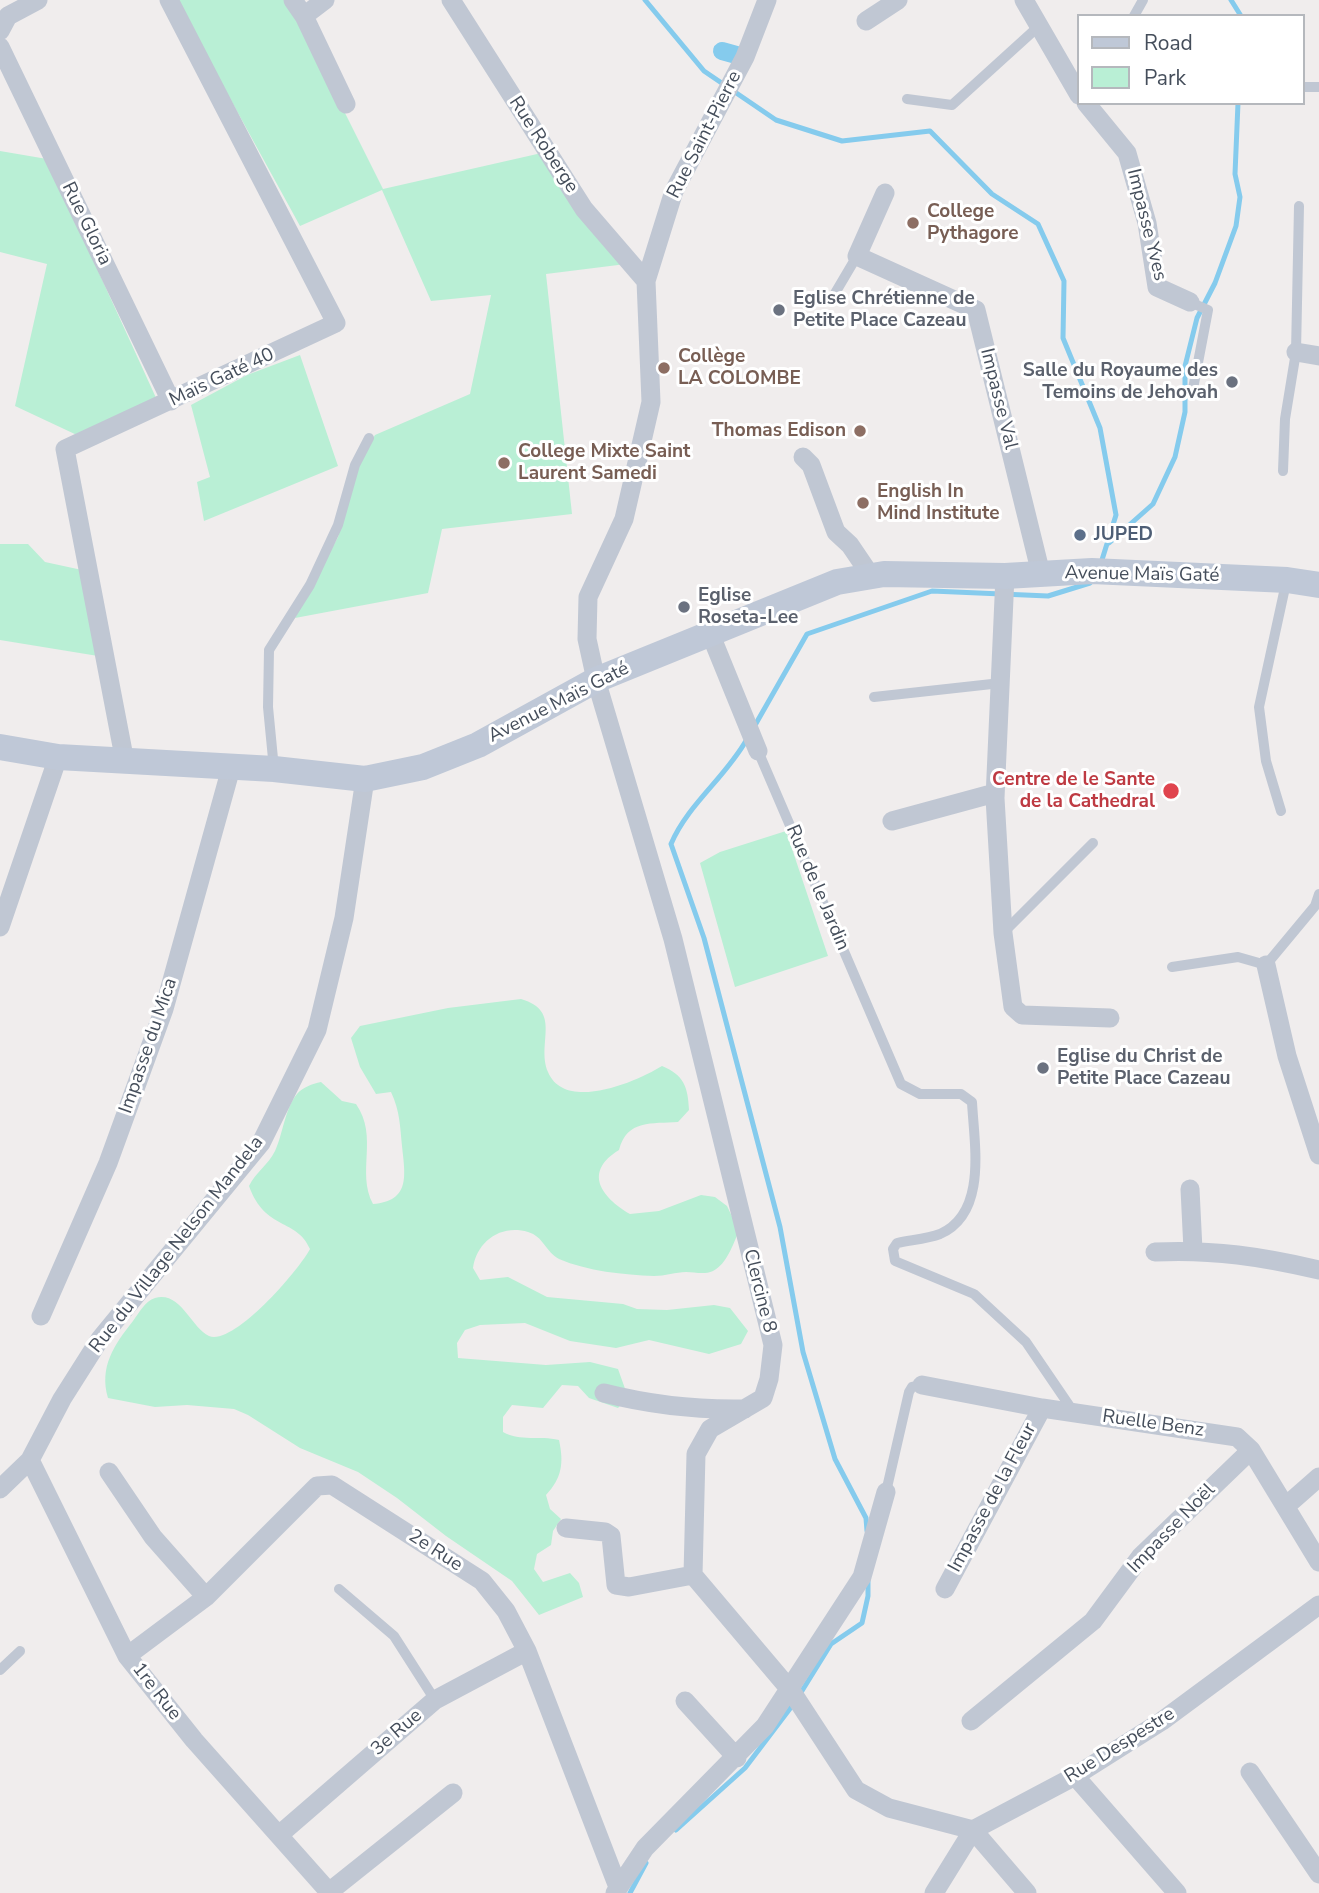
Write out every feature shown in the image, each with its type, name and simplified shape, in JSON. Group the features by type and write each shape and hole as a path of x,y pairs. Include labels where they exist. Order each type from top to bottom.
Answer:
{"street":[{"path":"0,31 8,16 38,0"},
{"name":"Maïs Gaté 40","path":"125,762 65,449 334,326 336,320 169,0"},
{"path":"325,0 299,8 346,104"},
{"name":"Rue Saint-Pierre","path":"596,680 587,639 588,597 624,519 651,402 646,281 674,191 720,99 736,75 767,0"},
{"path":"866,21 898,0"},
{"name":"Impasse Yves","path":"1024,0 1078,91"},
{"name":"Rue Roberge","path":"454,1 584,209 646,281"},
{"name":"Rue Gloria","path":"0,47 171,401"},
{"name":"Impasse Yves","path":"1089,105 1127,153 1147,223 1157,286 1199,306"},
{"path":"857,256 885,193"},
{"name":"Impasse Val","path":"857,256 976,310 1041,574"},
{"path":"1296,352 1319,356"},
{"path":"803,457 811,465 836,532 850,545 871,576"},
{"name":"Avenue Maïs Gaté","path":"0,747 58,757 274,769 365,779 423,767 478,745 596,680 837,582 871,576 1005,580 1041,574 1098,572 1287,580 1319,584"},
{"path":"1005,580 995,793 1003,933 1016,1012 1110,1018"},
{"name":"Rue de le Jardin","path":"710,633 758,751"},
{"name":"Clercine 8","path":"596,680 673,939 773,1345 769,1379 763,1398 749,1409 710,1430 696,1454 693,1575"},
{"path":"0,927 58,757"},
{"name":"Impasse du Mica","path":"41,1316 108,1163 164,1009 232,768"},
{"name":"Rue du Village Nelson Mandela","path":"0,1489 30,1460 62,1399 100,1339 261,1143 317,1030 344,918 365,779"},
{"path":"892,821 995,793"},
{"path":"1266,965 1287,1056 1319,1155"},
{"path":"1189,1189 1193,1250"},
{"path":"1155,1252 1193,1250 1256,1255 1319,1270"},
{"name":"Ruelle Benz","path":"922,1385 1042,1408 1237,1437 1251,1450 1319,1562"},
{"path":"604,1393 643,1403 698,1410 749,1409"},
{"name":"Impasse de la Fleur","path":"945,1589 1042,1408"},
{"name":"Impasse Noël","path":"971,1721 1093,1621 1141,1556 1251,1450"},
{"name":"1re Rue","path":"30,1460 127,1656 194,1740 329,1892"},
{"path":"109,1472 153,1537 206,1597"},
{"path":"1286,1506 1319,1476"},
{"name":"2e Rue","path":"127,1656 206,1597 317,1486 332,1485 482,1581 506,1611 527,1651 616,1890"},
{"path":"616,1890 653,1838 737,1758 794,1696 862,1577 886,1492"},
{"path":"566,1528 605,1532 611,1536 617,1585 629,1587 693,1575 794,1696 856,1790 889,1808 973,1830 1027,1893"},
{"name":"Rue Despestre","path":"973,1830 1075,1776 1162,1721 1319,1605"},
{"name":"3e Rue","path":"279,1835 435,1700 527,1651"},
{"path":"685,1701 737,1758"},
{"path":"1250,1772 1318,1869"},
{"path":"1075,1776 1177,1893"},
{"path":"329,1892 453,1793"},
{"path":"934,1893 973,1830"}],"lane":[{"path":"907,99 952,105 1039,26"},
{"path":"1306,87 1319,87"},
{"path":"1283,471 1285,419 1296,352 1299,206"},
{"path":"831,300 857,256"},
{"path":"1192,394 1199,306"},
{"path":"274,769 268,708 269,650 310,585 338,525 355,465 369,438"},
{"path":"1281,811 1266,761 1259,707 1287,580"},
{"path":"874,697 1001,683"},
{"name":"Rue de le Jardin","path":"758,751 901,1084 920,1094 961,1094 972,1102 976,1175 966,1208 953,1225 940,1234 897,1243 892,1257 898,1265 974,1294 1026,1342 1073,1412"},
{"path":"1003,933 1093,843"},
{"path":"1172,967 1238,957 1266,965 1317,908 1319,894"},
{"path":"886,1492 909,1392 912,1387 922,1385"},
{"path":"340,1589 394,1636 435,1700"},
{"path":"0,1670 20,1651"}],"green space":[{"path":"176,0 284,0 301,25 383,189 546,152 626,264 546,274 572,514 442,529 428,593 295,618 338,537 358,464 375,435 470,394 491,295 431,301 382,190 300,226"},
{"path":"0,151 47,159 157,400 79,436 15,406 47,264 0,252"},
{"path":"300,355 338,466 204,521 197,482 210,477 191,405 247,375"},
{"path":"0,544 28,544 45,562 82,570 98,656 0,640"},
{"path":"786,831 828,956 735,987 700,863 720,852"},
{"path":"521,999 534,1004 545,1020 545,1061 548,1072 557,1084 570,1090 585,1092 602,1090 636,1079 662,1066 675,1073 683,1083 689,1110 678,1122 634,1128 623,1140 619,1150 601,1167 600,1184 611,1200 630,1214 659,1211 701,1195 715,1197 727,1206 739,1231 726,1259 713,1271 654,1276 581,1267 559,1259 533,1234 518,1230 508,1231 491,1237 479,1250 473,1268 480,1280 508,1277 547,1297 623,1304 637,1309 667,1310 714,1305 730,1308 748,1331 741,1344 709,1354 649,1340 616,1348 570,1341 525,1323 480,1325 465,1330 457,1343 458,1358 546,1365 590,1362 618,1369 628,1397 618,1408 589,1398 578,1386 562,1385 543,1408 512,1405 503,1417 503,1432 523,1438 559,1440 561,1448 558,1476 546,1495 550,1509 561,1519 553,1531 551,1545 537,1554 534,1569 543,1582 570,1573 579,1583 583,1597 539,1615 512,1581 358,1472 300,1448 234,1409 187,1405 155,1407 108,1398 105,1376 114,1348 142,1308 151,1300 164,1297 172,1300 203,1332 209,1336 220,1336 234,1330 265,1304 304,1259 310,1249 304,1239 263,1210 249,1186 275,1151 290,1106 302,1089 321,1082 342,1101 356,1104 366,1129 366,1180 373,1204 394,1198 400,1192 404,1167 398,1112 391,1092 376,1094 360,1067 351,1038 360,1026 448,1008"}],"waterway":[{"path":"645,0 704,71 776,120 842,141 930,131 992,194 1038,224 1064,281 1063,338 1100,428 1116,515 1101,563"},
{"path":"1231,0 1240,14"},
{"path":"722,51 740,56"},
{"path":"1109,543 1153,504 1175,457 1185,412 1185,366 1197,318 1215,283 1236,226 1240,197 1235,174 1238,105"},
{"path":"754,727 807,634 932,591 1048,596 1090,583"},
{"path":"747,739 729,766 687,816 671,844 704,938 780,1227 803,1352 835,1459 866,1518 867,1531"},
{"path":"800,1694 831,1644 862,1623 868,1596 868,1579"},
{"path":"676,1830 745,1768 795,1702"},
{"path":"630,1893 646,1863"}],"place":[{"name":"College Pythagore","path":"913,223"},
{"name":"Eglise Chrétienne de Petite Place Cazeau","path":"779,310"},
{"name":"Collège LA COLOMBE","path":"664,368"},
{"name":"Salle du Royaume des Temoins de Jehovah","path":"1232,382"},
{"name":"Thomas Edison","path":"860,431"},
{"name":"College Mixte Saint Laurent Samedi","path":"504,463"},
{"name":"English In Mind Institute","path":"863,503"},
{"name":"JUPED","path":"1080,535"},
{"name":"Eglise Roseta-Lee","path":"684,607"},
{"name":"Centre de le Sante de la Cathedral","path":"1171,791"},
{"name":"Eglise du Christ de Petite Place Cazeau","path":"1043,1068"}]}
